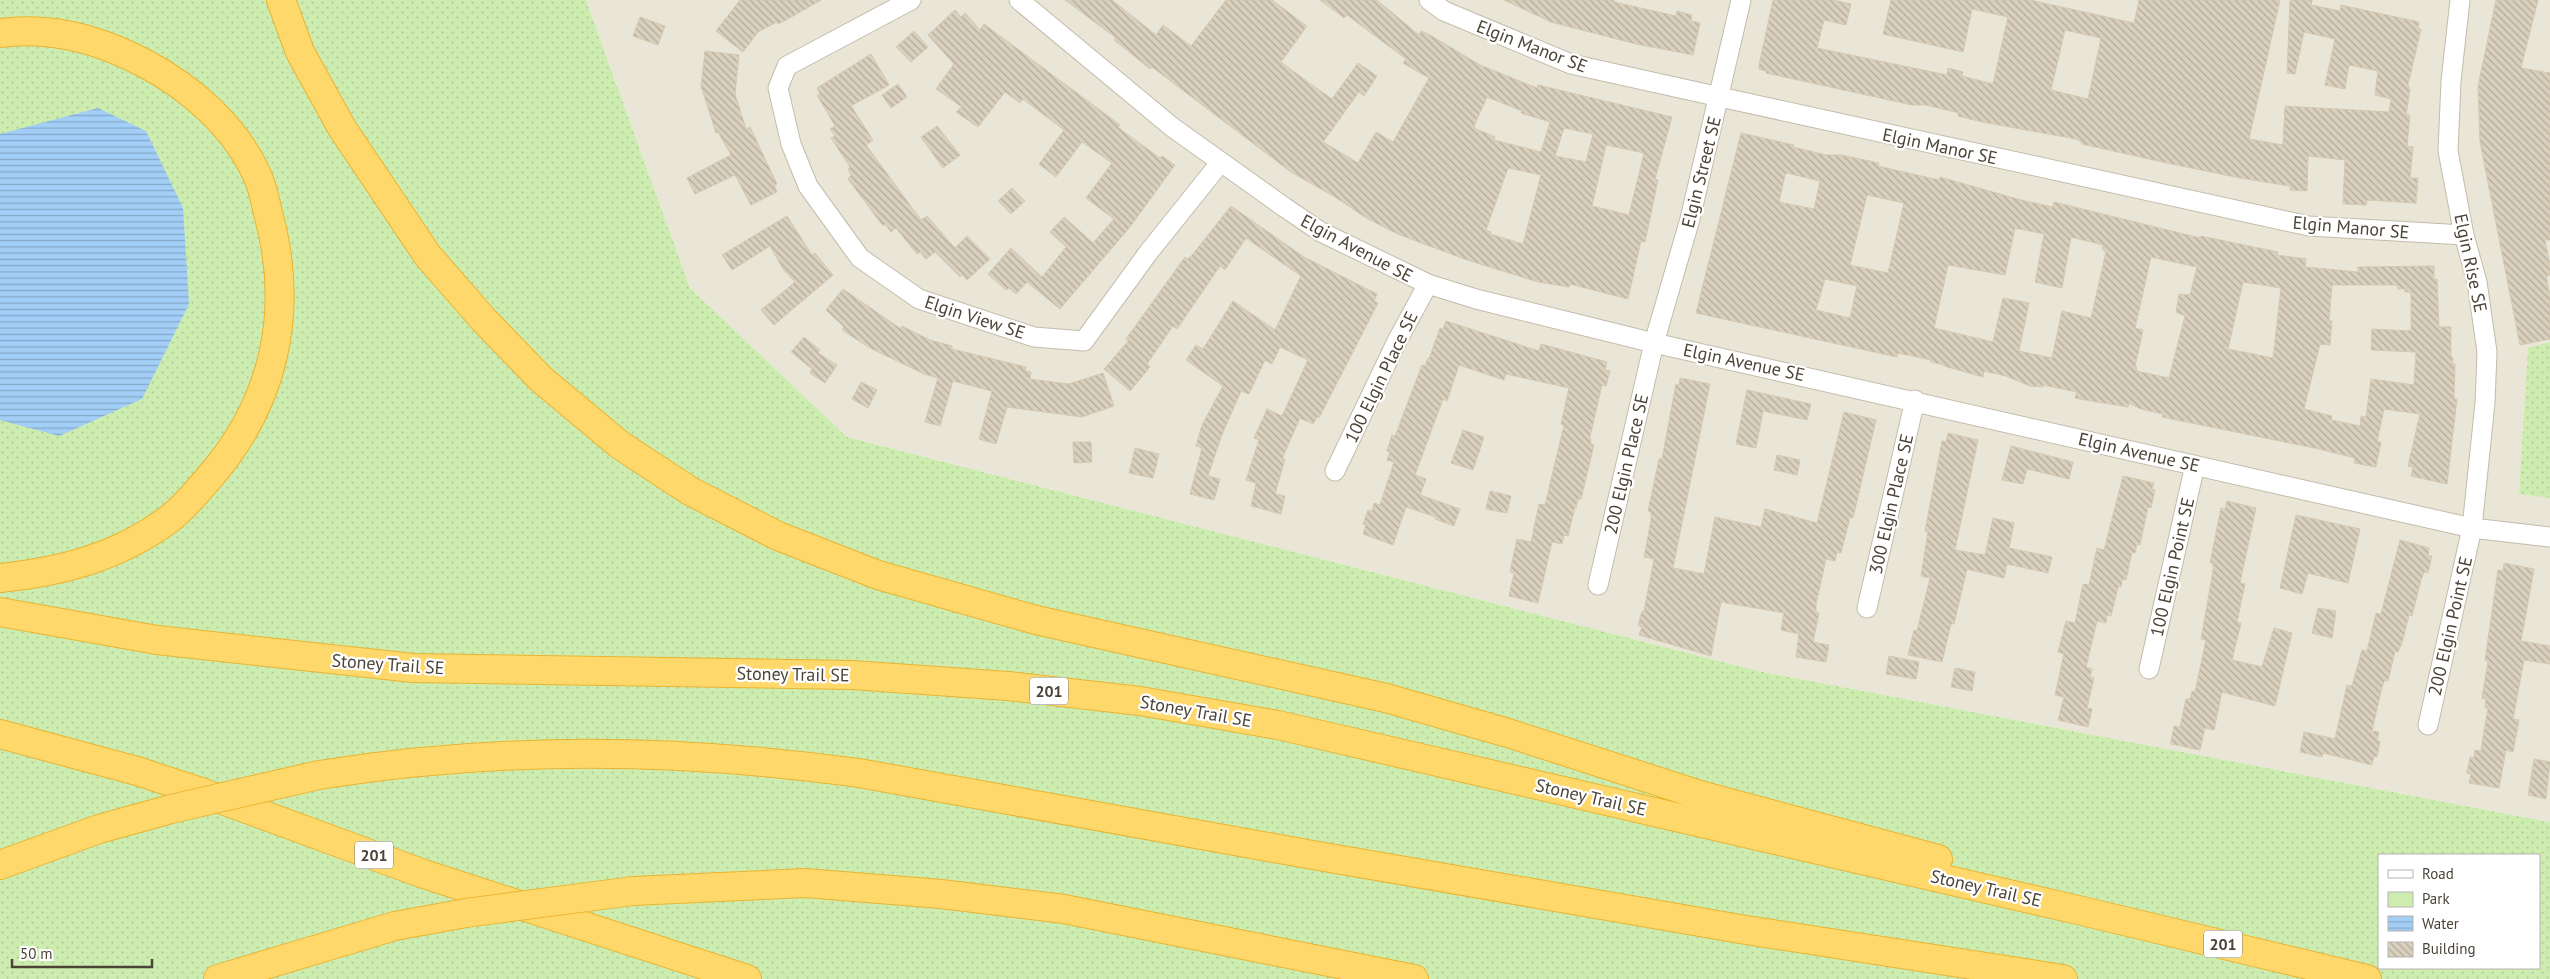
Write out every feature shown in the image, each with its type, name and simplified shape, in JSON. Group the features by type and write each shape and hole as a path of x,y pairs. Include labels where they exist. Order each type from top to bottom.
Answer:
{"highway":[{"path":"281,0 300,52 342,128 428,256 483,319 541,379 620,446 690,491 778,536 878,576 1036,620 1386,698 1508,733 1700,795 1966,866 2078,910"},
{"path":"0,33 17,30 59,32 94,42 131,56 172,78 208,108 236,140 258,176 280,264 276,350 253,415 219,467 195,494 170,518 118,550 87,563 54,571 0,578"},
{"name":"Stoney Trail SE","path":"0,612 157,640 413,668 852,675 1008,686 1140,701 1287,727 2078,910 2367,979"},
{"name":"201","path":"0,734 137,771 201,792 424,874 747,979"},
{"path":"0,865 99,829 171,809 319,775 410,762 554,752 671,754 788,764 887,778 1317,856 1746,930 2063,979"},
{"path":"218,979 395,926 466,913 633,891 805,883 941,894 1064,909 1414,979"}],"street":[{"name":"Elgin View SE","path":"911,0 787,66 778,88 791,144 808,186 860,258 919,299 1034,336 1084,341 1148,253 1220,163"},
{"name":"Elgin Avenue SE","path":"1019,0 1172,127 1220,163 1321,232 1428,284 1476,299 1654,343 1915,400 2472,528 2550,537"},
{"name":"Elgin Manor SE","path":"1429,0 1444,11 1571,64 2309,226 2464,235"},
{"name":"Elgin Street SE","path":"1654,343 1690,220 1741,0"},
{"name":"Elgin Rise SE","path":"2460,0 2451,81 2448,151 2464,235 2477,282 2487,352 2485,403 2472,528"},
{"name":"100 Elgin Place SE","path":"1335,472 1397,340 1428,284"},
{"name":"200 Elgin Place SE","path":"1598,585 1654,343"},
{"name":"300 Elgin Place SE","path":"1867,608 1915,400"},
{"name":"100 Elgin Point SE","path":"2149,669 2195,465"},
{"name":"200 Elgin Point SE","path":"2428,725 2472,528"}],"shaded area":[{"path":"586,0 2550,0 2550,822 1758,671 847,437 690,288"}],"green space":[{"path":"0,0 586,0 690,288 847,437 1758,671 2550,822 2550,979 0,979"},
{"path":"2550,342 2550,498 2519,494 2528,348"}],"water":[{"path":"98,108 146,131 183,208 189,304 142,399 59,436 0,420 0,134"}],"building":[{"path":"740,0 821,0 786,20 778,24 777,22 758,32 743,52 716,31"},
{"path":"1065,0 1112,0 1156,35 1163,25 1191,46 1226,0 1272,0 1307,26 1281,62 1312,85 1332,99 1358,63 1377,76 1364,96 1359,92 1323,142 1358,163 1376,132 1393,142 1429,78 1403,63 1406,59 1347,15 1344,18 1320,0 1377,0 1419,35 1421,31 1430,35 1480,65 1537,88 1538,85 1672,117 1655,179 1658,180 1645,242 1641,241 1628,299 1570,284 1569,287 1538,282 1467,260 1400,235 1368,219 1335,197 1291,172 1152,67 1150,69 1114,40 1116,38","holes":["1487,97 1522,111 1521,113 1550,122 1541,152 1494,140 1495,137 1476,129 1474,126","1564,128 1593,134 1586,162 1555,156","1606,145 1644,153 1629,215 1592,206","1508,168 1541,175 1523,244 1490,234 1491,232 1486,230"]},
{"path":"1504,0 1614,0 1614,2 1676,16 1677,11 1692,15 1691,21 1700,23 1693,55 1636,44 1551,22"},
{"path":"1773,0 1833,0 1851,4 1846,25 1824,20 1817,48 1947,75 1948,68 1963,72 1962,76 1993,84 2008,17 1972,9 1963,52 1883,34 1891,0 2030,0 2134,23 2139,0 2280,0 2249,139 2283,145 2285,106 2389,112 2391,99 2375,95 2378,71 2349,65 2345,89 2325,85 2335,39 2304,32 2295,74 2287,73 2290,0 2312,0 2311,5 2340,11 2341,5 2419,22 2418,28 2421,29 2408,85 2410,90 2406,115 2410,115 2407,146 2413,147 2410,178 2418,178 2416,203 2367,200 2366,205 2343,204 2345,160 2308,156 2307,191 2290,190 2290,186 2167,163 2082,144 2082,142 2076,139 1982,122 1958,116 1959,113 1926,105 1912,105 1766,73 1766,71 1759,69","holes":["2065,30 2101,38 2088,99 2051,90"]},
{"path":"2496,0 2538,0 2521,68 2550,73 2550,240 2545,240 2550,265 2550,275 2546,276 2550,296 2550,339 2520,345 2480,142 2478,86"},
{"path":"955,10 961,17 965,13 980,30 984,24 1120,125 1118,127 1124,132 1160,158 1162,156 1175,165 1130,227 1060,309 1027,282 1016,294 1009,288 1006,290 988,274 1011,248 1042,277 1066,247 1050,232 1064,217 1093,243 1114,219 1086,198 1112,163 1082,142 1056,177 1039,164 1064,130 1023,99 1020,103 1005,92 978,127 956,112 962,107 936,89 954,64 928,35"},
{"path":"640,17 665,26 658,45 633,36"},
{"path":"914,31 928,47 911,62 896,47"},
{"path":"705,51 739,55 735,94 746,129 750,127 777,184 774,185 777,192 751,205 735,175 695,194 687,178 731,155 718,132 716,133 701,86"},
{"path":"871,54 889,85 851,106 873,140 866,145 921,220 927,216 955,248 967,236 990,259 967,280 962,275 960,277 935,252 926,259 920,252 917,254 896,228 891,232 885,224 883,226 848,179 851,175 848,169 850,167 831,138 835,136 830,129 835,126 817,95 820,94 817,88"},
{"path":"898,84 907,97 891,108 882,95"},
{"path":"937,126 960,155 943,168 921,137"},
{"path":"1741,133 1794,145 1793,147 1826,155 1841,155 1879,163 1878,166 1939,180 1940,177 2021,200 2053,207 2054,202 2200,238 2201,236 2278,252 2277,255 2306,259 2305,267 2358,272 2358,267 2434,266 2434,279 2437,279 2439,327 2451,327 2451,357 2453,358 2452,364 2455,364 2454,399 2457,399 2447,484 2411,476 2413,467 2408,466 2420,414 2384,409 2377,442 2381,442 2376,467 2354,463 2355,458 2319,449 2162,417 2163,414 2141,409 2129,403 2128,407 2075,398 2077,392 2043,385 2043,387 2030,386 2006,376 1984,371 1983,377 1931,362 1931,360 1898,353 1897,357 1696,313","holes":["1787,173 1820,181 1814,209 1779,202","1867,195 1904,203 1888,273 1850,265","2015,228 2044,234 2035,282 2062,288 2071,237 2103,245 2102,249 2106,252 2091,318 2062,311 2052,358 2019,351 2029,303 2003,298 1993,342 1934,328 1948,265 2005,275","2151,257 2197,267 2190,295 2179,294 2176,312 2185,316 2169,378 2136,371 2137,367 2135,367 2143,330 2135,328","1825,279 1857,286 1850,318 1816,310","2243,282 2281,288 2273,358 2228,349","2332,285 2397,285 2398,289 2405,289 2405,292 2411,292 2411,331 2372,329 2371,350 2416,352 2414,385 2371,379 2366,417 2361,416 2360,426 2331,420 2332,416 2304,409 2320,344 2330,345 2332,321 2329,321"]},
{"path":"1012,188 1025,201 1011,214 998,201"},
{"path":"1231,206 1304,257 1377,294 1374,301 1378,303 1319,418 1317,417 1313,424 1300,418 1282,459 1285,459 1275,494 1285,496 1281,514 1251,506 1256,483 1246,480 1259,440 1254,438 1267,409 1282,416 1308,360 1280,347 1272,364 1265,360 1249,394 1241,391 1221,437 1208,476 1220,479 1214,500 1190,494 1202,448 1196,446 1202,425 1223,386 1186,360 1196,345 1203,349 1233,301 1275,330 1301,276 1246,238 1225,270 1220,266 1177,329 1173,326 1147,364 1150,367 1130,391 1104,369 1129,340 1126,339 1185,257 1188,259 1193,254"},
{"path":"787,216 812,255 815,253 833,275 774,325 761,310 795,282 783,269 770,246 732,270 722,255"},
{"path":"843,289 901,329 902,326 930,340 952,346 952,349 1026,367 1025,371 1031,372 1030,379 1069,384 1103,373 1114,406 1082,417 1007,407 996,444 979,439 992,391 953,381 940,426 925,422 938,378 924,374 870,348 842,330 844,327 826,310"},
{"path":"1446,321 1539,351 1541,344 1607,362 1605,370 1610,371 1606,386 1602,385 1590,437 1591,444 1594,445 1581,499 1578,499 1575,507 1568,536 1564,535 1562,544 1552,542 1538,603 1509,596 1514,573 1510,572 1517,539 1531,542 1539,504 1545,505 1564,425 1561,424 1569,388 1506,374 1504,380 1459,365 1447,401 1443,399 1415,475 1426,479 1420,495 1460,509 1454,526 1435,519 1436,517 1406,507 1393,545 1363,534 1366,525 1363,524 1368,510 1372,511 1374,503 1380,505 1394,462 1387,460 1390,452 1387,451 1392,435 1395,436 1422,365 1425,366 1429,359 1440,328 1443,329"},
{"path":"804,337 820,350 818,353 837,365 825,383 810,373 812,369 791,352"},
{"path":"1680,378 1710,384 1673,568 1704,574 1715,517 1761,527 1765,509 1817,523 1844,412 1876,420 1853,518 1850,517 1841,553 1837,552 1835,561 1826,559 1816,604 1816,612 1819,613 1813,642 1829,645 1826,662 1796,657 1799,634 1781,630 1784,613 1721,602 1711,656 1639,635 1642,627 1638,625 1642,611 1644,611 1654,559 1644,557 1651,520 1651,512 1648,511 1659,459 1662,459 1676,384 1679,385"},
{"path":"861,382 877,390 868,408 852,399"},
{"path":"1747,390 1811,404 1807,420 1763,411 1756,448 1736,444"},
{"path":"1463,430 1484,437 1473,470 1451,463"},
{"path":"1948,433 1978,440 1955,550 1985,555 1993,518 2014,523 2009,548 2052,557 2048,573 2007,564 2004,578 1967,569 1954,624 1951,624 1942,662 1908,655 1914,630 1917,631 1930,578 1921,576 1928,532 1925,531 1942,441 1946,442"},
{"path":"1073,442 1091,442 1092,462 1074,463"},
{"path":"2011,446 2073,462 2069,479 2027,469 2023,484 2002,480"},
{"path":"1135,448 1159,454 1153,478 1129,473"},
{"path":"1777,455 1800,460 1797,475 1774,470"},
{"path":"2123,476 2154,483 2152,489 2155,490 2151,508 2148,507 2140,545 2137,544 2135,553 2132,552 2126,580 2122,579 2121,587 2118,587 2111,616 2107,615 2106,623 2097,621 2086,667 2092,669 2090,677 2094,678 2087,708 2092,709 2088,727 2058,720 2064,697 2055,695 2064,654 2058,652 2066,621 2075,623 2083,584 2089,585 2097,548 2104,550"},
{"path":"1490,491 1511,496 1507,513 1486,509"},
{"path":"2227,501 2256,508 2240,583 2245,584 2237,622 2241,623 2232,660 2262,667 2274,628 2292,633 2275,706 2222,692 2214,730 2205,728 2200,750 2171,744 2171,741 2174,726 2180,727 2186,699 2190,699 2192,691 2195,692 2206,640 2201,639 2213,571 2213,563 2210,563 2221,508 2225,509"},
{"path":"2296,515 2360,529 2348,583 2308,573 2302,594 2280,588"},
{"path":"2400,540 2429,548 2428,556 2432,556 2428,573 2424,572 2421,580 2412,616 2409,615 2402,643 2398,652 2395,651 2388,681 2385,680 2382,687 2372,731 2379,732 2377,741 2380,741 2377,757 2374,756 2372,765 2323,753 2322,757 2300,752 2304,732 2335,739 2347,685 2352,686 2362,650 2367,651 2376,613 2381,614"},
{"path":"2504,563 2534,569 2521,641 2550,646 2550,664 2524,660 2513,719 2519,720 2513,752 2506,750 2499,788 2469,783 2471,774 2467,773 2470,757 2474,758 2475,750 2481,751 2488,708 2485,708 2486,699 2482,698 2488,661 2485,660 2498,570 2503,571"},
{"path":"2318,608 2336,611 2332,638 2312,633"},
{"path":"1889,656 1919,662 1916,679 1886,674"},
{"path":"1955,668 1975,672 1972,691 1951,687"},
{"path":"2534,759 2550,762 2546,799 2528,795"}]}
